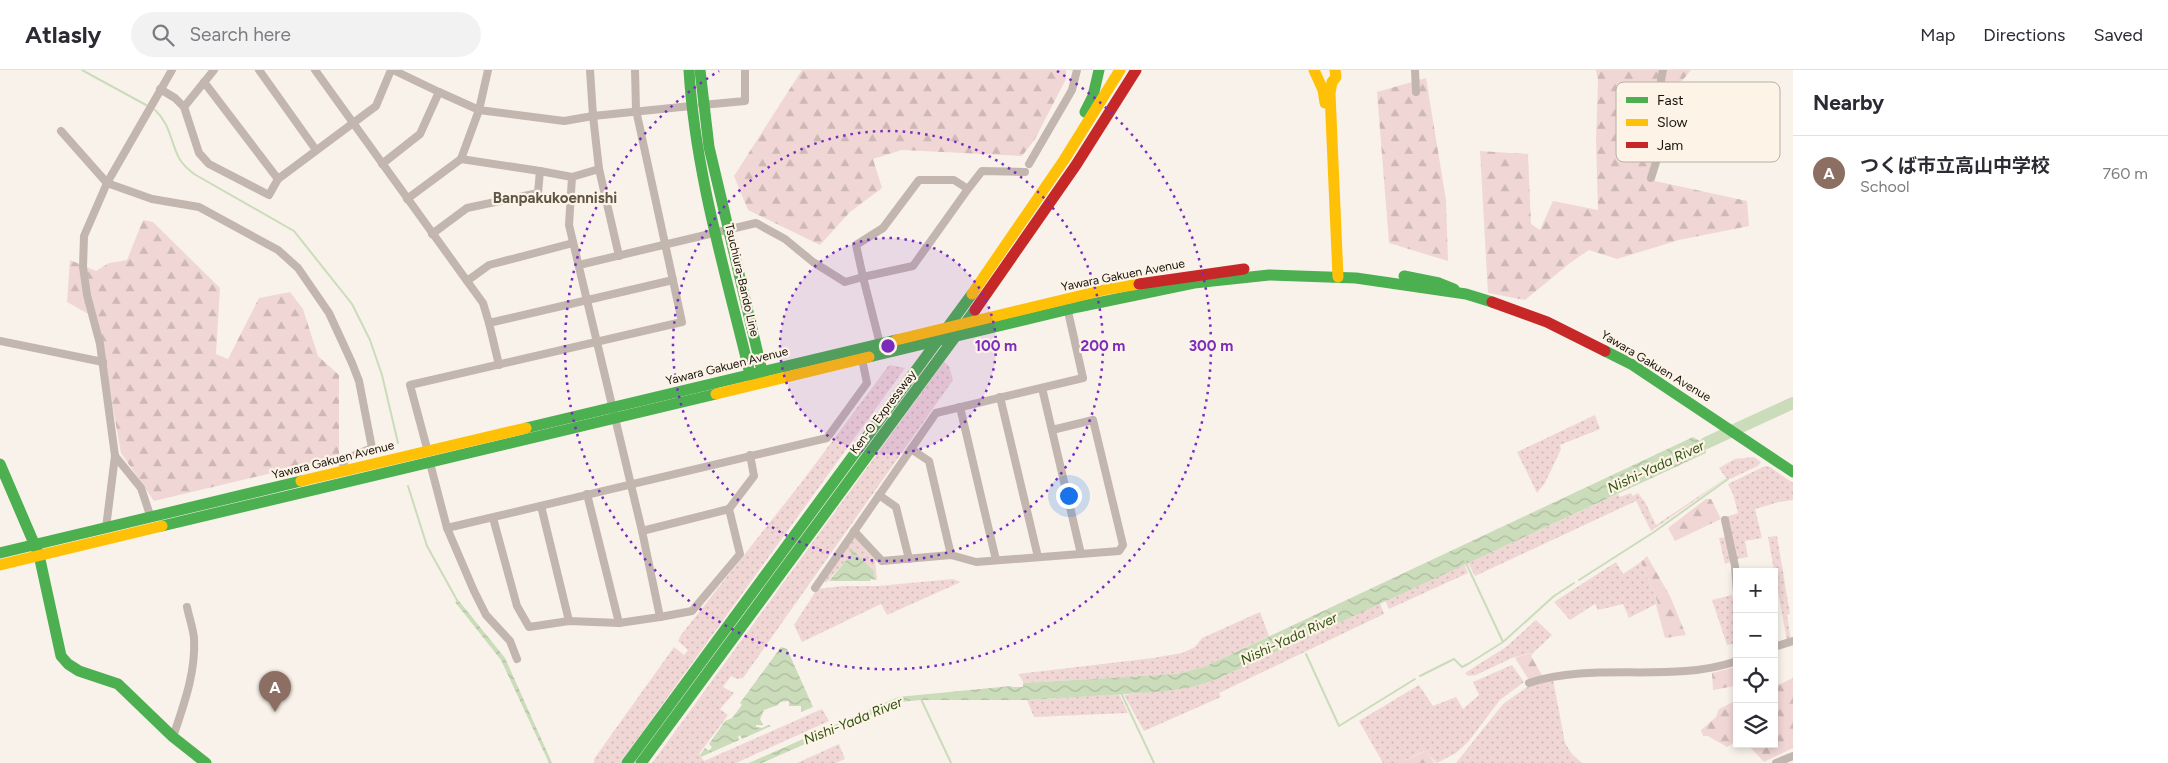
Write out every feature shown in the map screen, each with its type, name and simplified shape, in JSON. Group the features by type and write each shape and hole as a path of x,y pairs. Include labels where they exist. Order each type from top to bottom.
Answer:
{"main road":[{"name":"Tsuchiura-Bando Line","path":"689,70 708,147 722,232 750,374 759,384"},
{"name":"Tsuchiura-Bando Line","path":"697,106 700,70"},
{"path":"976,287 1048,176 1083,117 1092,96 1099,70"},
{"name":"Ken-O Expressway","path":"627,763 677,692 976,287 1050,180 1120,70"},
{"name":"Ken-O Expressway","path":"641,763 731,637 981,302 1078,164 1136,70"},
{"path":"1078,164 1114,120 1146,70"},
{"path":"1314,70 1323,90 1327,130 1332,152"},
{"path":"1335,70 1336,77 1332,82 1330,93 1338,273"},
{"name":"Tsuchiura-Bando Line","path":"722,232 762,371 759,384"},
{"name":"Yawara Gakuen Avenue","path":"0,553 37,550 614,413 759,384 1066,305 1108,289 1222,271 1304,267 1338,273 1380,272 1430,281 1513,309 1583,339 1631,364 1721,422 1793,472"},
{"name":"Yawara Gakuen Avenue","path":"614,413 762,371 1066,305"},
{"name":"Yawara Gakuen Avenue","path":"0,564 106,528 344,471 429,457"},
{"path":"0,464 37,550 61,656 68,664 79,671 118,684 173,737 206,763"}],"street":[{"path":"106,528 114,456 103,362 83,267 84,236 107,183 172,70"},
{"path":"184,107 214,70"},
{"path":"259,70 316,150"},
{"path":"315,70 482,303 489,323 498,365"},
{"path":"160,88 184,107 199,154 210,164 269,195 278,179 376,106 392,70 479,110 564,120 636,110 745,101 745,70"},
{"path":"407,200 461,159 479,110 488,70"},
{"path":"590,70 599,169 619,256"},
{"path":"518,659 510,641 486,615 447,528 410,385 682,322 636,110 635,70"},
{"path":"1029,164 1072,90 1077,70"},
{"path":"1415,70 1416,92"},
{"path":"204,82 278,179"},
{"path":"382,164 420,134 439,92"},
{"path":"61,131 107,183 152,199 199,207 278,250 298,268 329,313 359,381 372,448 346,460 343,464 344,471"},
{"path":"461,159 572,177 599,169"},
{"path":"1651,178 1656,162"},
{"path":"432,234 467,208 538,193 540,171"},
{"path":"579,265 756,223 785,239 813,262 845,282 912,266 982,171 1025,172"},
{"path":"572,177 569,225 642,531 660,617"},
{"path":"880,344 856,245 883,228 919,180 954,180 968,189"},
{"path":"466,281 489,265 573,244"},
{"path":"489,323 673,280"},
{"path":"815,588 936,413 1082,378 1066,305"},
{"path":"0,340 103,362"},
{"path":"447,528 827,438 868,383 862,359"},
{"path":"1042,388 1081,554"},
{"path":"1000,398 1038,557"},
{"path":"960,407 996,560"},
{"path":"854,531 882,561 951,555 976,562 1119,550 1123,545 1093,420 1052,430"},
{"path":"911,449 929,461 951,555"},
{"path":"642,531 729,509 754,476 750,455"},
{"path":"114,456 141,488 151,518"},
{"path":"587,494 618,623"},
{"path":"879,495 896,507 909,558"},
{"path":"541,506 569,621"},
{"path":"493,518 517,606 529,627 569,621 618,623 692,611 740,554 729,509"},
{"path":"1725,520 1735,568"},
{"path":"173,737 188,693 193,663 194,637 187,607"},
{"path":"1778,646 1793,641"},
{"path":"1529,683 1552,675 1632,671 1689,671 1723,666 1733,662"},
{"path":"1776,763 1793,756"}],"green space":[{"path":"802,70 1066,70 1066,79 1035,139 1022,156 902,150 873,159 882,188 850,212 820,245 748,210 734,176"},
{"path":"1596,70 1691,70 1680,82 1616,82 1616,162 1655,162 1655,181 1747,201 1749,226 1679,240 1617,259 1589,250 1525,300 1488,293 1480,151 1528,154 1531,224 1540,230 1553,201 1598,210 1596,141 1598,80"},
{"path":"1426,78 1446,200 1448,261 1389,243 1377,92"},
{"path":"143,220 153,222 220,288 216,354 228,359 259,298 290,292 303,309 318,356 339,375 339,457 154,501 121,453 97,319 67,302 70,260 96,271 109,263 127,260"},
{"path":"944,362 949,366 953,380 743,678 737,679 731,676 723,687 734,693 720,709 728,715 699,754 704,761 822,709 829,721 736,763 652,763"},
{"path":"889,365 905,368 620,763 594,763 594,759 674,647 684,655 688,650 678,641 681,635 801,483"},
{"path":"1595,415 1600,429 1560,445 1561,449 1545,483 1537,493 1517,452"},
{"path":"1754,457 1761,462 1758,466 1730,479 1727,478 1651,531 1636,501 1475,576 1468,563 1618,494 1620,497 1631,493 1633,496 1638,493 1645,502 1656,525 1726,478 1719,468 1735,459"},
{"path":"1765,466 1770,467 1793,483 1793,500 1755,509 1762,538 1745,541 1748,557 1737,559 1726,517 1738,513 1728,484"},
{"path":"1706,499 1711,499 1721,519 1675,541 1668,528"},
{"path":"1777,536 1790,614 1787,615 1791,640 1787,641 1778,592 1778,568 1774,568 1768,537"},
{"path":"1726,537 1731,562 1725,564 1719,538"},
{"path":"852,538 855,538 875,560 877,580 875,580 874,571 854,551 826,583 824,580"},
{"path":"1647,556 1670,596 1686,635 1665,638 1656,605 1658,603 1641,562"},
{"path":"1616,562 1623,574 1641,562 1658,603 1629,618 1623,604 1598,610 1595,604 1570,620 1554,602"},
{"path":"1464,564 1468,573 1389,609 1385,600"},
{"path":"953,579 961,582 887,615 881,604 802,642 794,625 817,589"},
{"path":"1732,595 1733,644 1727,645 1712,600"},
{"path":"1380,603 1384,614 1219,693 1221,697 1144,731 1124,695 1181,688 1215,680"},
{"path":"1260,612 1269,636 1204,667 1176,674 1024,683 1018,674 1182,653 1195,647 1202,638"},
{"path":"1536,620 1552,635 1534,652 1512,658 1476,675 1468,676 1465,673 1506,647"},
{"path":"1534,652 1531,656 1542,675 1529,680 1515,658"},
{"path":"1512,665 1524,682 1500,700 1468,742 1456,753 1437,763 1424,751 1400,763 1383,763 1359,721 1419,685 1433,706 1456,697 1463,709 1479,695 1473,682"},
{"path":"1733,668 1733,686 1713,690 1712,673"},
{"path":"1793,678 1793,748 1764,762 1751,748 1778,748 1778,685"},
{"path":"1553,679 1565,743 1572,754 1582,763 1456,763 1503,704 1530,685"},
{"path":"1119,694 1128,713 1034,717 1027,700"},
{"path":"1733,702 1733,743 1727,747 1708,736 1703,736 1701,730 1716,717 1719,709"},
{"path":"839,744 845,759 836,763 797,763"},
{"path":"1425,751 1435,763 1400,763"}],"water":[{"path":"1716,434 1723,438 1705,446 1706,453 1215,680 1192,687 1159,692 1027,700 921,700 900,702 762,763 749,763 898,697 1011,686 1023,687 1023,683 1176,674 1204,667 1693,437 1700,441"},
{"path":"851,548 874,571 875,580 829,581 852,553 849,550"},
{"path":"459,601 505,658 552,763 549,763 501,660 455,602"},
{"path":"781,647 787,649 813,707 801,712 801,706 789,706 789,701 780,702 778,705 764,710 760,719 763,725 756,725 756,727 771,726 742,739 740,735 738,737 739,740 701,757 700,755 705,748 709,751 712,747 709,744 725,721 732,718 742,705 740,703"}],"waterway":[{"path":"82,70 146,105"},
{"path":"155,110 167,126 178,156 185,166 194,174 294,231 352,304 370,340 382,375 398,443"},
{"name":"Nishi-Yada River","path":"1706,443 1793,403"},
{"path":"1579,580 1654,532 1728,479"},
{"path":"408,486 427,546 458,602"},
{"path":"1465,561 1503,642"},
{"path":"1420,676 1454,659 1462,667 1468,664 1503,642 1554,596 1574,583"},
{"path":"1306,654 1339,726 1415,679"},
{"path":"1121,693 1154,763"},
{"path":"921,699 951,763"}],"traffic: fast":[{"path":"689,70 692,109 713,223 750,374 756,380"},
{"path":"700,70 709,147 762,371 760,379"},
{"path":"1085,112 1093,96 1099,70"},
{"path":"869,357 1078,307 1194,283 1269,275 1356,278 1466,294 1492,302"},
{"path":"1404,276 1439,283 1454,289"},
{"path":"627,763 972,294"},
{"path":"641,763 975,310"},
{"path":"526,428 896,340"},
{"path":"1605,351 1631,364 1793,472"},
{"path":"162,526 716,394"},
{"path":"0,464 39,555 61,656 68,664 79,671 118,684 173,737 206,763"},
{"path":"0,553 301,481"}],"traffic: slow":[{"path":"972,294 1064,160 1120,70"},
{"path":"1314,70 1323,90 1325,103"},
{"path":"1335,70 1336,77 1332,82 1330,93 1338,277"},
{"path":"896,340 1108,289 1139,284"},
{"path":"716,394 869,357"},
{"path":"301,481 526,428"},
{"path":"0,565 162,526"}],"traffic: jam":[{"path":"975,310 1076,165 1136,70"},
{"path":"1139,284 1244,269"},
{"path":"1492,302 1547,322 1605,351"}],"place":[{"name":"つくば市立高山中学校","path":"275,712"}],"district":[{"name":"Banpakukoennishi","path":"555,198"}]}
